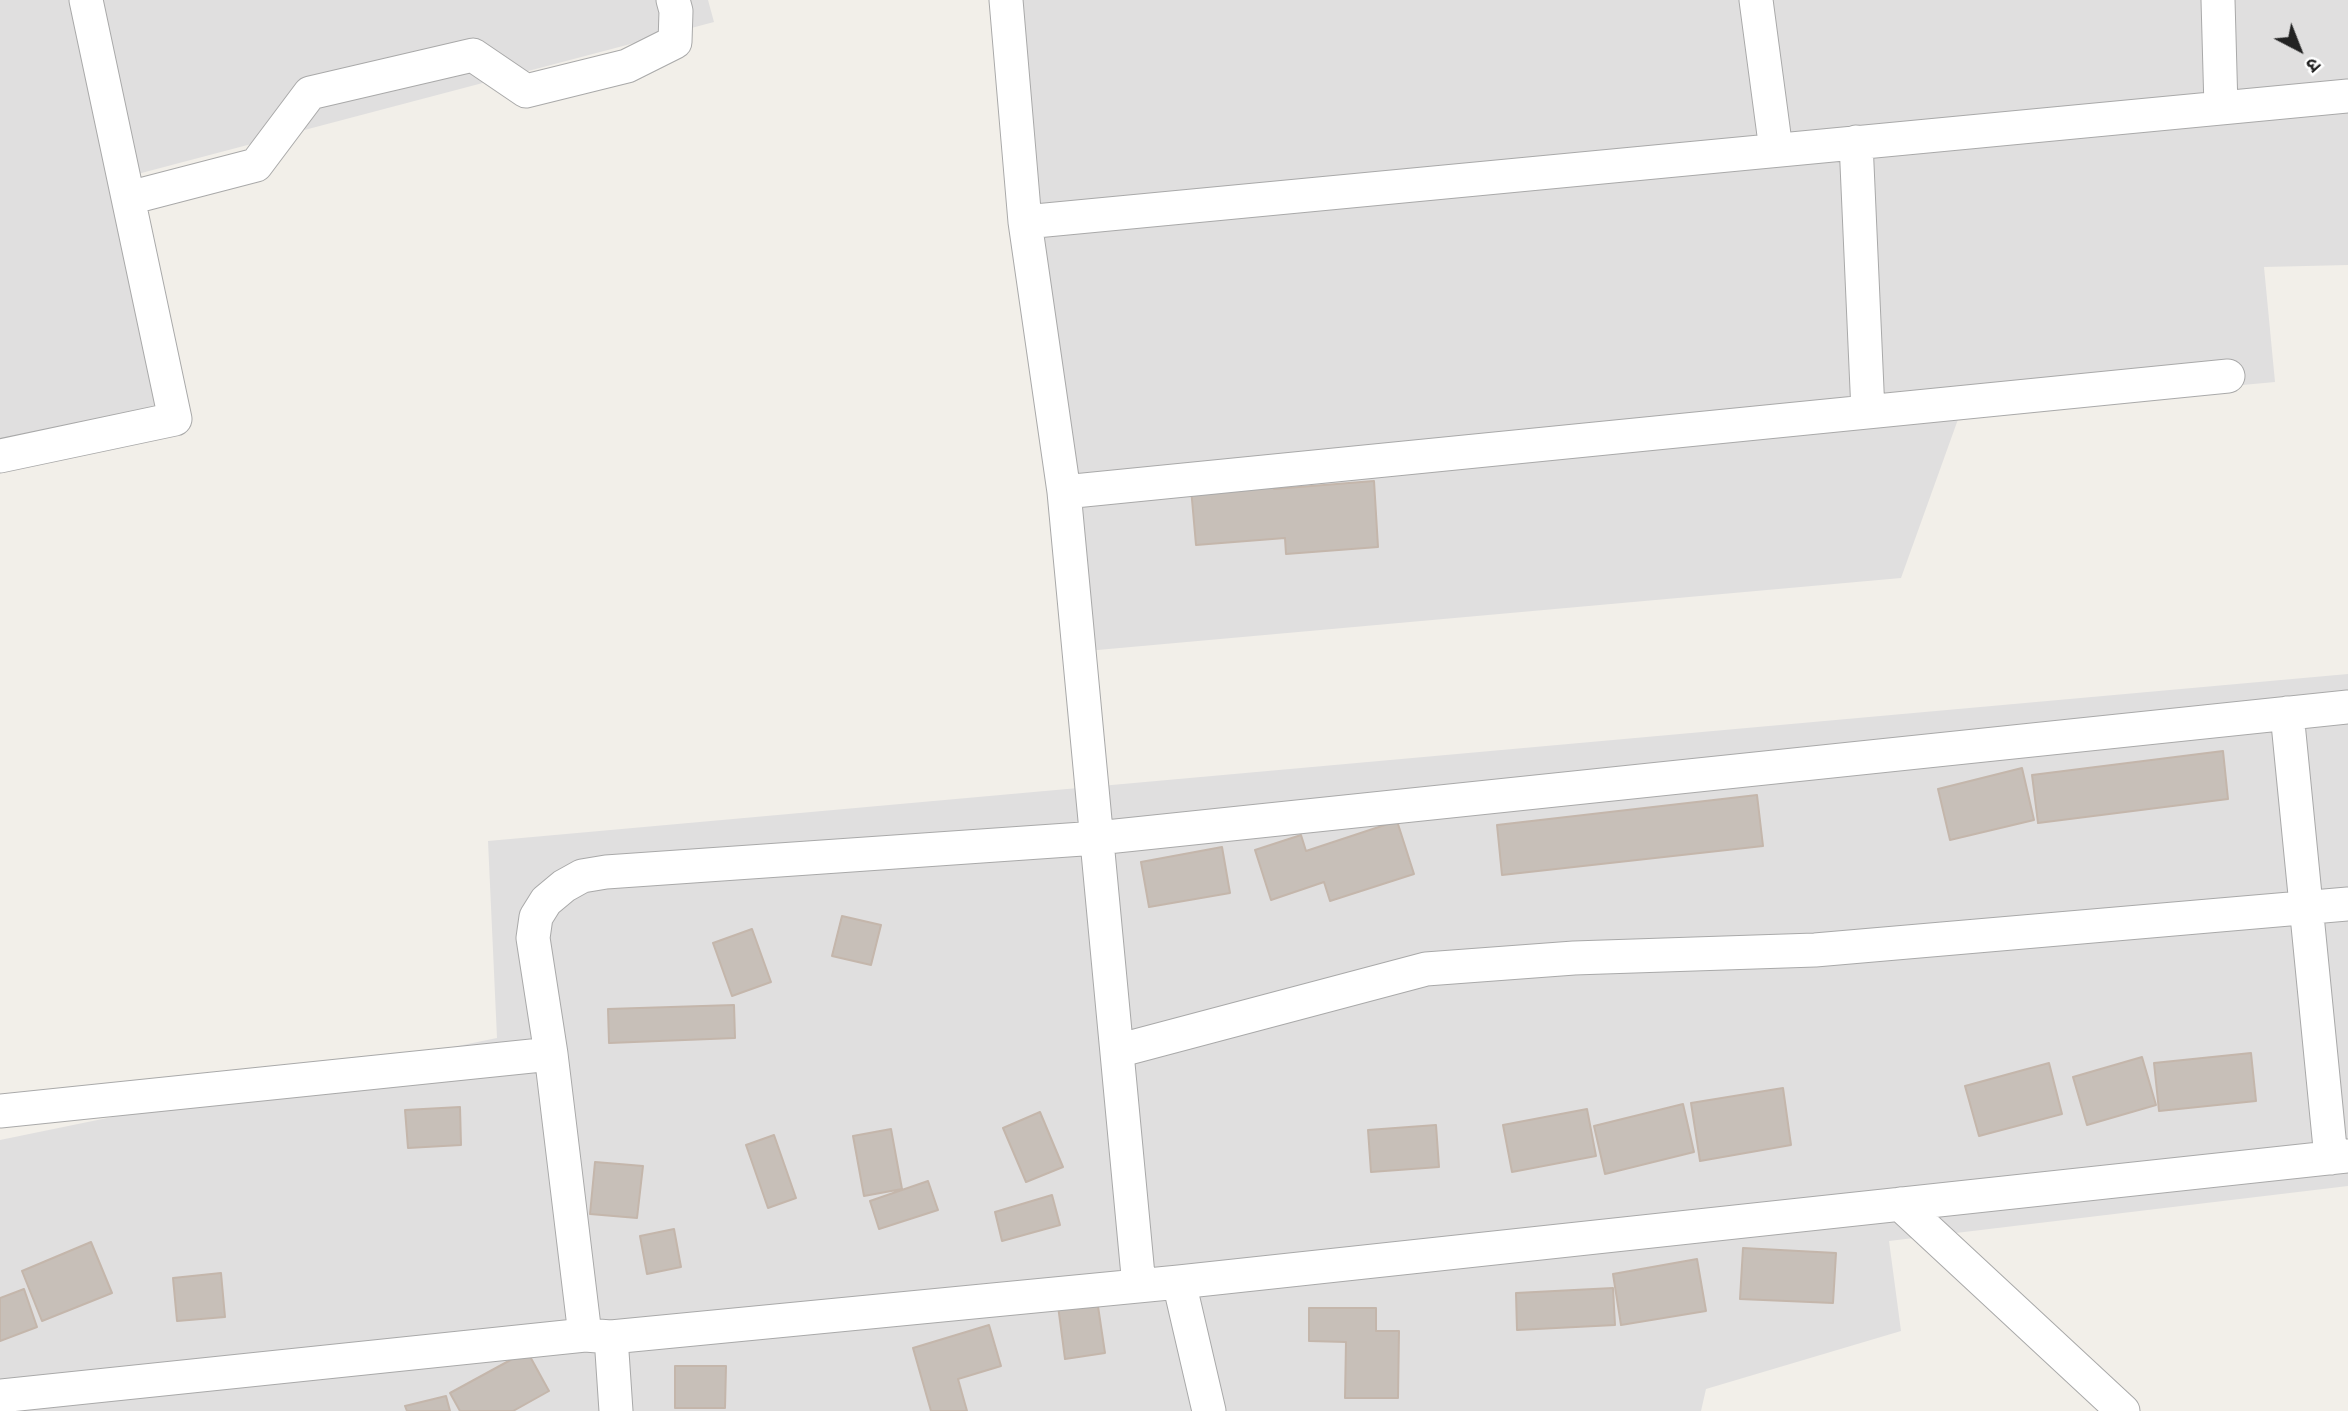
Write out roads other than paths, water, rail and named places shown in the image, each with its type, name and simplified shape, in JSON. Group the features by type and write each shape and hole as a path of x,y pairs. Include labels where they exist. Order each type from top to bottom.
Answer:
{"street":[{"path":"0,456 175,419 86,0"},
{"path":"128,198 256,164 310,93 473,55 526,91 626,66 675,41 676,11 673,0"},
{"path":"1006,0 1025,222 1063,492 1139,1286"},
{"path":"1756,0 1776,150"},
{"path":"2218,0 2221,108"},
{"path":"1025,222 2348,96"},
{"path":"1856,142 1868,412"},
{"path":"1063,492 2228,376"},
{"path":"616,1411 598,1336 533,938 536,917 546,901 582,876 606,872 1097,838 2348,707"},
{"path":"0,1396 598,1336 1179,1282 2339,1157 2306,909 2287,713"},
{"path":"1117,1051 1426,969 1574,958 1815,950 2348,904"},
{"path":"0,1111 551,1054"},
{"path":"1900,1204 2123,1411"},
{"path":"1179,1282 1209,1411"}]}
